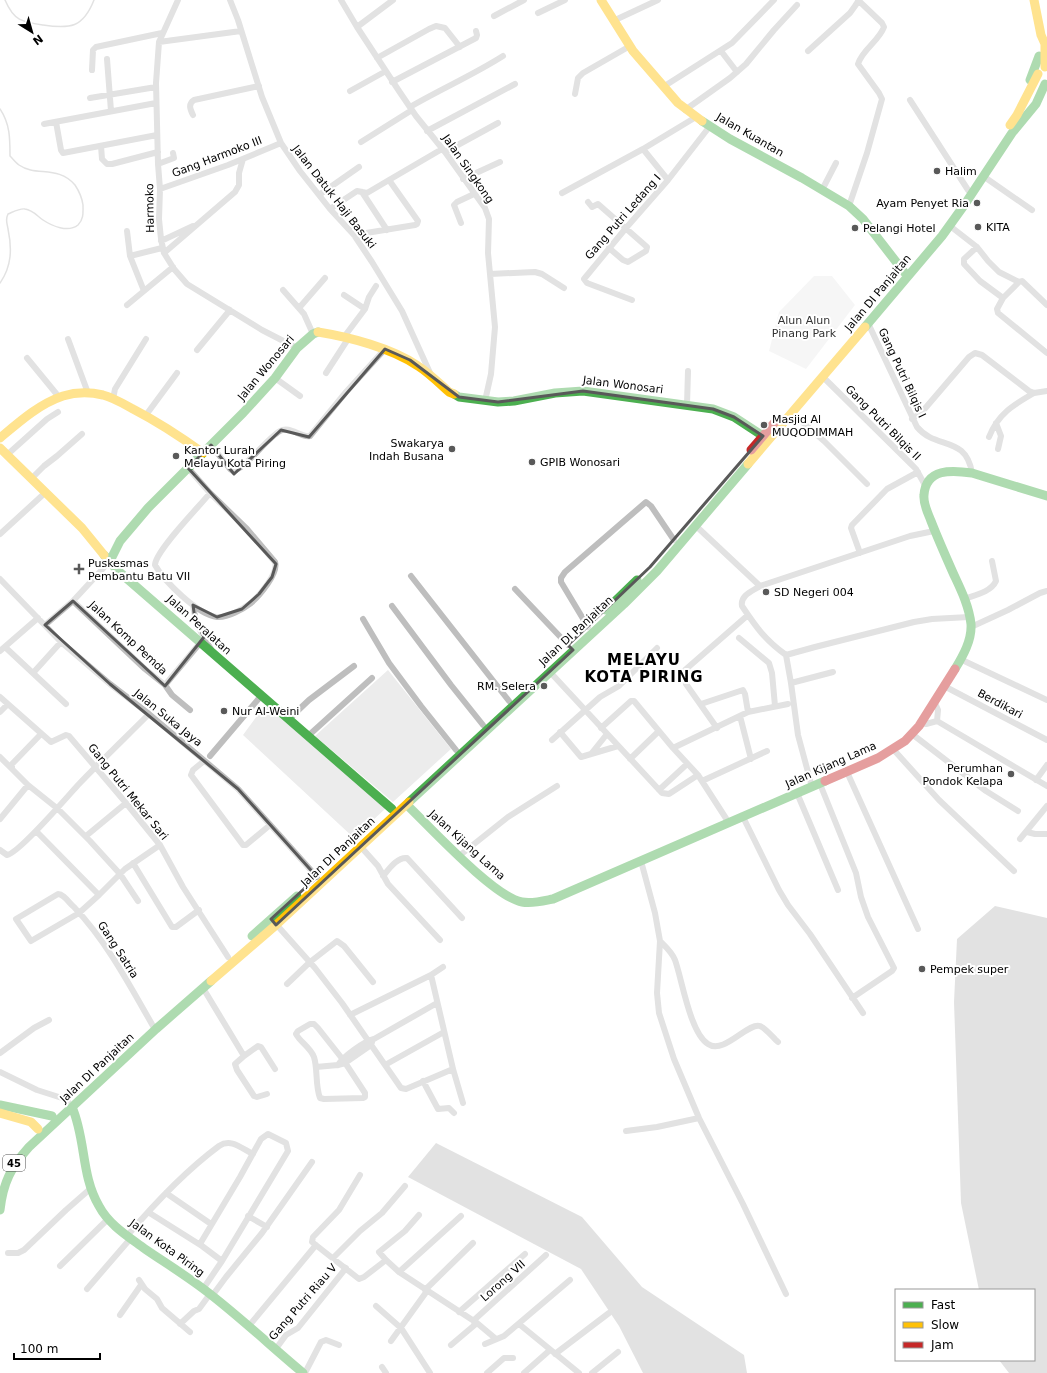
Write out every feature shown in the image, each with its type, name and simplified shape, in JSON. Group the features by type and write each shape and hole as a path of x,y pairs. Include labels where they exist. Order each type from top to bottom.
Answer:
{"main road":[{"name":"Jalan Kuantan","path":"601,0 630,46 663,87 685,110 730,139 849,206 863,219 904,272"},
{"path":"1034,0 1045,40 1040,82 1046,84"},
{"path":"1021,116 1045,40"},
{"path":"1039,56 1042,70"},
{"name":"Jalan DI Panjaitan","path":"274,922 317,877 509,701 571,647 624,604 657,570 823,377 950,226 1009,138 1042,70"},
{"name":"Jalan DI Panjaitan","path":"69,1101 203,988 253,940 361,847 550,672 588,627 645,572 674,540 904,272 932,242 1021,116 1036,104 1046,84"},
{"path":"1021,116 1045,105"},
{"name":"Jalan Wonosari","path":"110,561 120,540 148,508 243,414 297,348 313,334 322,333 346,338 385,349 410,360 449,392 455,395 498,402 514,401 555,393 576,391 687,405 713,409 730,415 763,436"},
{"path":"0,438 38,408 59,397 78,393 88,393 97,394 112,399 146,415 203,452"},
{"name":"Jalan Peralatan","path":"0,448 8,454 82,528 117,570 392,809"},
{"path":"970,622 964,599 934,531 925,504 924,496 926,487 931,478 940,473 954,471 972,473 1047,496"},
{"name":"Jalan Kijang Lama","path":"407,805 458,856 507,896 516,900 530,902 553,899 816,786 878,758 893,749 912,734 921,723 944,686 969,641 970,622"},
{"name":"Jalan DI Panjaitan","path":"46,1124 69,1101 228,957 253,940"},
{"name":"Jalan Kota Piring","path":"69,1101 75,1112 78,1124 90,1189 99,1207 108,1219 129,1237 208,1293 304,1373"},
{"path":"0,1105 46,1124"},
{"path":"0,1113 30,1122 46,1124"},
{"name":"45","path":"0,1174 31,1135 46,1124"},
{"name":"45","path":"0,1210 1,1195 9,1172 46,1124"}],"street":[{"name":"Harmoko","path":"178,0 159,42 156,87 160,219 163,251 173,267 187,284 262,330 297,348"},
{"name":"Jalan Datuk Haji Basuki","path":"230,0 280,143 286,153 330,209 354,235 372,262 402,311 431,376"},
{"name":"Jalan Singkong","path":"341,0 392,82 411,109 444,150 488,215 488,253 495,327 491,374 485,401"},
{"path":"357,27 393,0"},
{"path":"494,16 524,0"},
{"path":"538,13 564,0"},
{"path":"613,21 658,0"},
{"path":"663,87 721,51 741,35 774,0"},
{"path":"808,51 850,13 856,6 858,0 882,23 884,27 881,33 860,58 858,64 882,99 867,153 849,206"},
{"path":"685,110 730,78 746,64 797,5"},
{"path":"378,58 436,26 445,28 460,47"},
{"path":"159,42 241,30"},
{"path":"392,82 476,38 476,31"},
{"path":"92,70 93,50 96,47 162,33"},
{"path":"575,94 578,78 583,73 630,46"},
{"path":"721,51 737,72"},
{"path":"361,142 448,85 503,56"},
{"path":"107,59 111,111"},
{"path":"350,91 386,71"},
{"path":"428,130 515,84"},
{"path":"193,115 190,107 191,102 194,100 259,86"},
{"path":"90,98 156,87"},
{"path":"910,100 968,190"},
{"path":"44,124 156,103"},
{"path":"562,193 643,149 696,117"},
{"path":"56,122 61,150 63,153 157,135"},
{"path":"330,209 358,191 367,193 444,150 498,123"},
{"name":"Gang Putri Ledang I","path":"632,300 587,283 584,280 586,275 668,180 710,126"},
{"name":"Gang Harmoko III","path":"160,188 243,159 280,143"},
{"path":"101,146 102,159 106,164 112,164 158,152"},
{"path":"643,149 668,180"},
{"path":"158,164 174,158 173,153"},
{"path":"130,256 163,251 235,192 238,188 239,174 243,159"},
{"path":"463,179 500,162"},
{"path":"822,190 836,163"},
{"path":"319,195 359,167"},
{"path":"983,176 1032,210"},
{"path":"354,235 417,224 418,221 389,180"},
{"path":"362,192 387,230"},
{"path":"461,223 454,205 474,194"},
{"path":"588,202 592,207 598,204 646,245 646,251 628,262 623,260 609,248"},
{"path":"161,240 200,222"},
{"path":"950,226 977,247 999,272 1019,282 1024,282 1047,305"},
{"path":"127,231 130,256 144,291"},
{"path":"977,247 964,259 964,264 980,281 1003,298"},
{"path":"127,305 173,267"},
{"path":"490,274 535,272 542,274 564,288"},
{"path":"299,308 325,278"},
{"path":"1019,282 1003,298 997,309 998,313 1047,353"},
{"path":"326,373 365,309 369,297 376,286"},
{"path":"283,290 304,314 313,334"},
{"path":"344,295 365,309"},
{"path":"197,350 230,310"},
{"name":"Gang Putri Bilqis I","path":"868,323 912,419 919,430 928,437 962,450 969,460 972,473"},
{"path":"68,339 88,393"},
{"path":"112,399 115,390 146,339"},
{"path":"211,445 233,471 240,469 257,451 281,430 288,430 304,436 310,436 346,392 385,349"},
{"path":"912,419 922,412 969,357 975,353 982,355 1027,390 1034,393"},
{"path":"27,358 59,397"},
{"path":"687,405 688,370"},
{"path":"146,415 177,373"},
{"name":"Gang Putri Bilqis II","path":"823,377 918,472 926,487"},
{"path":"274,378 300,396"},
{"path":"989,437 993,427 1003,413 1012,406 1034,393 1047,392"},
{"path":"8,454 47,419 58,412"},
{"path":"792,413 824,441 867,484"},
{"path":"996,423 1001,436 998,450"},
{"path":"32,478 82,434"},
{"path":"188,468 210,493 246,529 276,565 272,577 251,602 228,615 217,617 207,614 193,605 157,568 155,562 167,544 210,493"},
{"path":"860,553 851,528 852,524 887,489 918,472"},
{"path":"0,534 46,492"},
{"path":"588,627 560,582 560,578 565,572 643,503 646,502 674,540"},
{"path":"696,526 760,586"},
{"path":"852,998 892,971 894,968 868,918 861,897 856,873 816,786 798,735 786,655 767,641 742,606 742,599 760,586 916,534 934,531"},
{"name":"Jalan Wonosari","path":"45,625 73,601 110,561"},
{"path":"964,599 986,591 995,584 996,581 992,561"},
{"path":"411,576 509,701"},
{"name":"Jalan Suka Jaya","path":"0,580 62,642 110,684 149,714 238,789 317,877"},
{"path":"515,589 571,647"},
{"path":"786,655 815,646 922,620 970,622 1008,610 1040,593 1047,591"},
{"name":"Jalan Komp Pemda","path":"73,601 145,669 165,685 200,643"},
{"path":"193,605 194,615 199,629 216,657"},
{"path":"392,606 483,725"},
{"path":"685,670 748,615"},
{"path":"38,618 2,649 33,673 66,704"},
{"path":"363,619 389,663 456,750"},
{"path":"739,638 769,663 772,673 775,706"},
{"path":"33,673 62,642"},
{"path":"552,740 600,697 619,686 657,648"},
{"path":"960,659 1047,700"},
{"path":"289,720 309,700 354,666"},
{"path":"550,672 606,734 664,794 669,794 698,775"},
{"path":"791,683 833,672"},
{"path":"308,736 372,678"},
{"path":"686,684 716,728"},
{"path":"165,685 172,695 190,710"},
{"name":"Berdikari","path":"944,686 1047,740"},
{"path":"701,704 743,690 746,694 748,712"},
{"path":"210,756 261,696"},
{"name":"Gang Putri Mekar Sari","path":"0,697 51,742 66,735 69,736 160,845 183,887 228,957"},
{"path":"601,728 633,700 673,748 698,775 729,823"},
{"path":"934,701 938,710 937,721"},
{"path":"0,712 8,704"},
{"path":"673,748 748,712 788,704"},
{"path":"0,850 9,856 58,809 95,768 149,714"},
{"path":"740,716 751,759"},
{"path":"921,723 926,724 937,721 1047,786"},
{"path":"630,758 659,731"},
{"path":"560,732 580,757 618,746"},
{"path":"11,768 12,764 41,734"},
{"path":"591,754 606,734"},
{"path":"912,734 986,791 1018,811"},
{"path":"893,749 939,800 1014,871"},
{"path":"702,781 767,751"},
{"path":"0,757 86,836 120,874 138,901"},
{"path":"204,761 193,770 191,775 243,845 246,846 270,825"},
{"path":"659,790 687,764"},
{"path":"1036,780 1047,765"},
{"path":"847,772 918,929"},
{"path":"0,819 28,784"},
{"path":"458,856 508,817 558,786"},
{"path":"797,793 838,890"},
{"path":"86,836 126,803"},
{"path":"1020,839 1047,806"},
{"path":"743,817 788,905 810,934 863,1013"},
{"path":"36,831 99,895"},
{"path":"1026,832 1047,834"},
{"path":"79,913 133,863 160,845"},
{"path":"361,847 378,866 388,884 440,940"},
{"path":"383,876 399,860 404,857 406,858 462,918"},
{"path":"641,861 655,913 660,941 657,993 659,1013 674,1059 699,1118 743,1204 786,1294"},
{"path":"133,863 172,927 176,927 199,910"},
{"name":"Gang Satria","path":"79,913 31,941 16,919 58,894 62,895 79,913 91,926 104,943 153,1026"},
{"path":"274,922 310,962 371,1042 402,1089 406,1089 453,1069"},
{"path":"287,984 310,962 337,941 373,982"},
{"path":"660,941 674,959 687,1005 698,1031 706,1043 711,1046 721,1045 731,1041 752,1027 756,1026 760,1026 778,1042"},
{"path":"350,1015 431,975 443,967"},
{"path":"431,975 453,1069 463,1103"},
{"path":"203,988 244,1056"},
{"path":"316,1067 338,1065 371,1042 437,1003"},
{"path":"0,1053 34,1028 49,1020"},
{"path":"310,1024 314,1024 318,1028 344,1061 365,1096 363,1098 321,1099 319,1096 316,1067 312,1052 296,1034 298,1031 310,1024"},
{"path":"386,1065 444,1032"},
{"path":"266,1094 254,1096 237,1070 235,1064 258,1046 261,1047 275,1069"},
{"path":"0,1072 37,1090 69,1101"},
{"path":"423,1081 438,1109 449,1108 454,1112"},
{"path":"626,1131 657,1127 699,1118"},
{"path":"180,1324 194,1311 199,1309 222,1262 288,1151 287,1145 268,1134 261,1139 200,1244"},
{"path":"87,1289 148,1212 208,1154 224,1143 232,1143 253,1154"},
{"path":"208,1293 267,1226 312,1162"},
{"path":"360,1175 339,1210 313,1237 312,1242 360,1279 386,1260"},
{"path":"333,1258 360,1231 382,1213 405,1186"},
{"path":"8,1253 18,1254 24,1250 90,1189"},
{"path":"166,1193 211,1224"},
{"path":"148,1212 200,1244 222,1262"},
{"path":"420,1215 405,1231 379,1252 399,1272 475,1322 496,1339"},
{"path":"248,1216 267,1226"},
{"path":"399,1272 461,1216"},
{"path":"60,1266 108,1219"},
{"path":"391,1341 426,1290 472,1244"},
{"path":"248,1327 316,1245"},
{"path":"460,1312 525,1254"},
{"name":"Lorong VII","path":"451,1345 546,1255"},
{"name":"Gang Putri Riau V","path":"276,1350 286,1335 298,1328 346,1268"},
{"path":"485,1344 504,1336 570,1280"},
{"path":"120,1315 140,1282 157,1299 162,1308 190,1332"},
{"path":"376,1306 401,1328 430,1373"},
{"path":"524,1373 609,1313"},
{"path":"519,1324 579,1373"},
{"path":"304,1373 321,1342 326,1340 339,1345"},
{"path":"592,1373 618,1352"},
{"path":"487,1373 504,1358 514,1358"},
{"path":"382,1367 386,1373"}],"highlighted area":[{"path":"385,349 410,360 459,397 498,402 583,391 713,409 734,417 763,436 650,567 568,645 573,650 276,925 271,919 317,877 238,789 110,684 45,625 73,601 165,686 204,637 195,620 193,605 217,617 242,609 259,594 272,577 276,564 188,468 211,445 234,474 281,430 309,437"}],"green space":[{"name":"Alun Alun Pinang Park","path":"814,276 832,276 855,305 806,369 769,351 779,312"},
{"path":"388,670 451,749 393,802 315,736"},
{"path":"265,705 386,808 354,838 243,735"}],"shaded area":[{"path":"995,906 1047,918 1047,1373 1009,1373 1000,1361 1035,1361 1035,1289 979,1289 961,1203 954,1002 957,939"},
{"path":"436,1143 582,1217 642,1287 744,1355 747,1373 643,1373 619,1326 581,1269 408,1177"}],"waterway":[{"path":"5,0 15,16 24,21 61,27 80,21 90,9 94,0"},
{"path":"0,109 8,126 10,156 18,164 26,168 54,173 68,179 75,185 83,202 82,218 80,223 74,227 65,229 43,220 28,210 21,209 8,214 6,220 10,243 10,257 7,270 0,283"}],"traffic: fast":[{"path":"1030,80 1039,56"},
{"path":"865,327 942,236 1012,133 1036,104 1045,84"},
{"path":"702,121 730,139 802,178 849,206 863,219 904,272"},
{"path":"110,561 120,541 148,508 243,413 275,378 297,348 313,334 318,332"},
{"path":"454,394 459,397 498,402 514,401 555,393 583,391 713,409 734,417 763,436"},
{"path":"409,802 624,604 657,571 748,464"},
{"path":"955,669 964,653 970,636 970,617 964,598 926,508 924,502 926,486 935,475 956,471 972,473 1047,496"},
{"path":"104,555 117,570 392,809"},
{"path":"606,610 637,580"},
{"path":"407,805 479,875 495,888 510,897 526,903 553,899 825,781"},
{"path":"252,936 297,896"},
{"path":"0,1210 3,1192 9,1176 17,1161 29,1147 156,1029 211,981"},
{"path":"0,1105 52,1116"},
{"path":"72,1107 80,1132 89,1182 99,1206 108,1219 132,1240 210,1294 303,1373"}],"traffic: slow":[{"path":"601,0 633,51 678,103 702,121"},
{"path":"1034,0 1041,35 1045,44 1045,67"},
{"path":"1010,125 1017,115 1038,74"},
{"path":"748,464 865,327"},
{"path":"318,332 356,340 396,354 422,369 449,392 454,394"},
{"path":"0,438 30,414 54,399 78,393 93,393 103,395 122,403 178,435 203,453"},
{"path":"0,448 82,528 104,555"},
{"path":"211,981 276,925 409,802"},
{"path":"0,1113 31,1122 38,1129"}],"traffic: jam":[{"path":"751,450 775,422"},
{"path":"825,781 878,758 905,741 919,726 955,669"}],"place":[{"name":"Halim","path":"937,171"},
{"name":"Ayam Penyet Ria","path":"977,203"},
{"name":"KITA","path":"978,227"},
{"name":"Pelangi Hotel","path":"855,228"},
{"name":"Masjid Al MUQODIMMAH","path":"764,425"},
{"name":"Swakarya Indah Busana","path":"452,449"},
{"name":"Kantor Lurah Melayu Kota Piring","path":"176,456"},
{"name":"GPIB Wonosari","path":"532,462"},
{"name":"Puskesmas Pembantu Batu VII","path":"79,569"},
{"name":"SD Negeri 004","path":"766,592"},
{"name":"RM. Selera","path":"544,686"},
{"name":"Nur Al-Weini","path":"224,711"},
{"name":"Perumhan Pondok Kelapa","path":"1011,774"},
{"name":"Pempek super","path":"922,969"}],"district":[{"name":"MELAYU KOTA PIRING","path":"644,668"}]}
